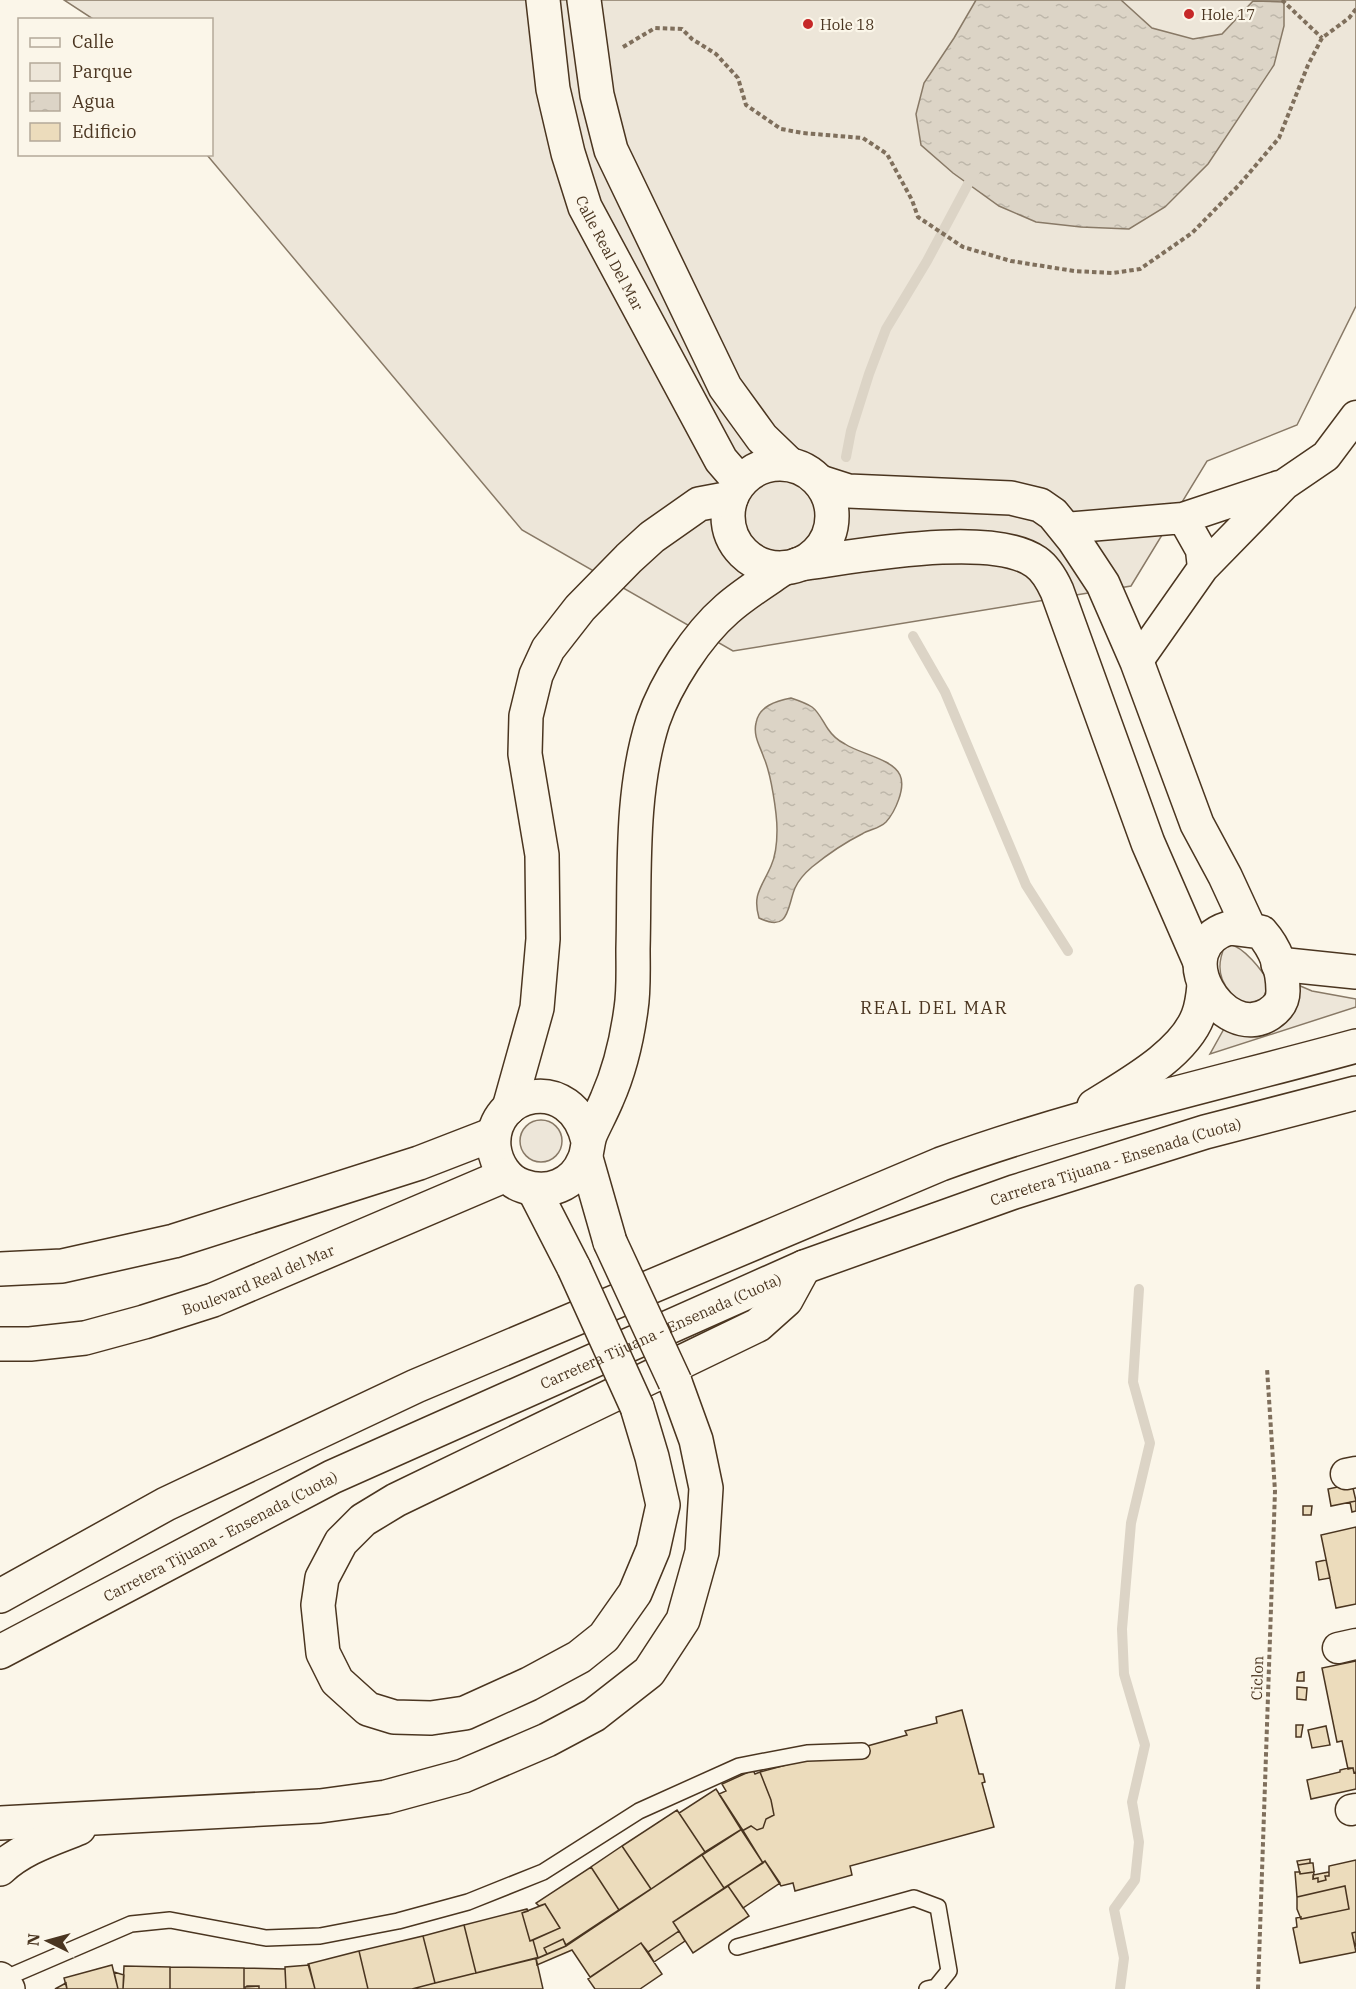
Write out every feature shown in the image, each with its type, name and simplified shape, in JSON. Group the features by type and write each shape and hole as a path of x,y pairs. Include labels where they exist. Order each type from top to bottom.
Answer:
{"main road":[{"name":"Calle Real Del Mar","path":"543,0 554,89 568,153 585,207 735,490"},
{"path":"585,0 597,95 611,150 725,387 762,438 789,464"},
{"path":"620,271 660,249"},
{"path":"670,366 706,347"},
{"path":"520,1183 551,1189 566,1183 578,1172 617,1072 631,1008 636,830 642,762 654,720 674,676 697,643 726,609 792,566 814,556 825,543 832,512 828,496 820,482 806,470 789,464 771,464 754,470 735,490 699,504 652,537 629,558 580,608 548,649 536,675 526,716 525,754 542,855 543,939 537,1008 494,1148 498,1163 520,1183 574,1268 637,1407 663,1505 653,1550 634,1593 604,1637 569,1662 529,1684 465,1713 431,1718 394,1718 368,1709 337,1681 323,1653 318,1605 322,1578 341,1542 363,1520 396,1500 758,1325 786,1300 804,1267"},
{"path":"820,482 848,491 1011,498 1040,505 1053,514 1074,540 1103,584 1137,662 1197,824 1250,930"},
{"path":"735,490 728,516 731,534 740,550 767,567 792,566 903,549 990,546 1016,552 1036,561 1049,575 1058,591 1148,843 1202,972 1221,1008 1234,1016 1249,1020 1262,1018 1275,1010 1281,1002 1283,992 1276,952 1261,932 1229,928 1214,934 1206,942 1202,972 1202,1005 1198,1019 1182,1041 1130,1083 1066,1123"},
{"path":"1278,964 1356,972"},
{"path":"0,1596 166,1504 416,1386 941,1164 1066,1123 1356,1046"},
{"name":"Carretera Tijuana - Ensenada (Cuota)","path":"0,1652 332,1477 804,1267 1014,1192 1183,1139 1356,1093"},
{"path":"0,1269 62,1266 174,1241 419,1163 502,1121 522,1100 537,1096 551,1097 566,1103 577,1113 585,1126 587,1149 610,1242 675,1382 696,1440 706,1488 702,1552 683,1620 649,1672 594,1715 547,1740 463,1776 386,1797 320,1806 0,1823"},
{"name":"Boulevard Real del Mar","path":"0,1344 30,1344 84,1338 144,1322 213,1300 520,1183"},
{"path":"0,1869 9,1860 40,1843 103,1818"}],"street":[{"path":"1137,662 1203,568 1285,484 1326,456 1356,416"},
{"path":"1065,528 1183,518 1285,484"},
{"path":"1183,518 1201,550 1203,568"}],"lane":[{"path":"3,1983 51,1957 131,1924 170,1920 266,1938 320,1936 398,1921 468,1902 543,1872 639,1811 739,1766 807,1753 862,1751"},
{"path":"737,1947 914,1898 938,1906 949,1971 936,1987 927,1989"}],"path":[{"path":"1282,0 1322,38"},
{"path":"594,68 655,27 682,29 692,39 717,54 738,78 746,105 781,129 863,138 888,154 912,200 918,218 963,247 1011,261 1074,271 1113,273 1140,268 1192,233 1239,185 1279,138 1308,65 1322,38 1349,18 1356,9"},
{"name":"Ciclon","path":"1258,1989 1275,1491 1267,1368"}],"green space":[{"path":"64,0 1356,0 1356,306 1297,425 1207,461 1131,586 733,651 522,530 208,156 213,156 213,18 91,18"},
{"path":"1229,944 1246,954 1266,978 1269,983 1263,999 1245,1004 1231,993 1222,980 1220,964 1225,946"},
{"path":"1298,985 1312,991 1356,999 1356,1007 1210,1054 1225,1027"},
{"path":"541,1120 549,1121 556,1126 561,1133 561,1149 556,1156 549,1161 541,1162 533,1161 526,1156 521,1149 520,1141 521,1133 526,1126 533,1121"}],"water":[{"path":"976,0 1121,0 1152,28 1193,39 1222,34 1253,1 1284,2 1284,26 1274,65 1208,164 1165,207 1129,229 1081,227 1036,222 999,206 953,173 921,145 916,114 924,83"},
{"path":"791,698 814,709 840,741 891,765 900,775 902,786 896,806 886,822 842,845 812,867 802,876 797,885 786,916 777,922 769,922 759,918 757,897 774,858 777,823 767,765 756,737 755,728 764,708"}],"building":[{"path":"1352,1484 1356,1501 1331,1506 1328,1489"},
{"path":"1356,1501 1356,1511 1352,1512 1350,1502"},
{"path":"1303,1506 1312,1506 1311,1515 1303,1515"},
{"path":"1356,1527 1356,1604 1336,1608 1321,1535"},
{"path":"1326,1560 1330,1578 1319,1580 1316,1562"},
{"path":"1356,1661 1356,1772 1354,1773 1353,1768 1348,1769 1342,1741 1337,1742 1322,1668"},
{"path":"1304,1672 1304,1681 1297,1681 1298,1673"},
{"path":"1297,1687 1307,1688 1306,1700 1297,1699"},
{"path":"962,1710 979,1774 983,1774 985,1782 982,1783 994,1827 850,1866 852,1875 795,1891 793,1883 781,1886 742,1831 751,1826 757,1830 763,1828 766,1819 774,1815 760,1772 830,1753 831,1756 907,1735 905,1731 937,1723 936,1717"},
{"path":"1296,1725 1303,1725 1301,1737 1296,1737"},
{"path":"1326,1726 1330,1745 1312,1748 1308,1730"},
{"path":"1353,1768 1354,1773 1356,1772 1356,1789 1311,1799 1307,1780"},
{"path":"753,1770 755,1774 760,1772 774,1815 766,1819 763,1828 757,1830 751,1826 742,1831 719,1794 726,1791 722,1784"},
{"path":"716,1789 742,1829 705,1852 679,1813"},
{"path":"677,1810 705,1852 651,1889 622,1846"},
{"path":"742,1829 763,1863 724,1888 702,1855"},
{"path":"622,1846 651,1889 619,1910 591,1867"},
{"path":"702,1855 724,1888 673,1922 679,1931 648,1952 641,1943 590,1977 572,1950 537,1965 536,1959 566,1946"},
{"path":"1310,1859 1310,1863 1298,1865 1297,1861"},
{"path":"1356,1860 1356,1932 1352,1933 1356,1952 1300,1963 1293,1928 1297,1927 1296,1918 1301,1917 1301,1919 1349,1909 1345,1886 1297,1897 1295,1872 1300,1872 1300,1874 1314,1872 1313,1879 1318,1878 1318,1882 1326,1880 1325,1876 1329,1876 1329,1866"},
{"path":"765,1861 780,1883 743,1908 728,1886"},
{"path":"1313,1863 1314,1872 1300,1874 1298,1865"},
{"path":"591,1867 619,1910 566,1945 563,1939 544,1948 547,1954 538,1958 533,1940 560,1928 545,1904 539,1906 536,1903"},
{"path":"1329,1872 1329,1876 1325,1876 1326,1880 1318,1882 1318,1878 1313,1879 1313,1875"},
{"path":"728,1886 749,1916 693,1953 673,1922"},
{"path":"1345,1886 1349,1909 1301,1919 1297,1909 1297,1897"},
{"path":"545,1904 560,1928 530,1941 522,1913"},
{"path":"527,1909 528,1911 522,1913 530,1941 533,1940 538,1958 476,1973 464,1925"},
{"path":"464,1925 476,1973 435,1983 423,1936"},
{"path":"679,1931 685,1941 654,1962 648,1952"},
{"path":"1356,1932 1356,1946 1355,1946 1352,1933"},
{"path":"423,1936 435,1983 412,1989 368,1989 359,1951"},
{"path":"563,1939 566,1946 547,1954 544,1948"},
{"path":"641,1943 662,1974 640,1989 595,1989 588,1979"},
{"path":"359,1951 368,1989 315,1989 308,1964"},
{"path":"536,1958 543,1989 412,1989 435,1983"},
{"path":"112,1965 118,1989 67,1989 64,1978"},
{"path":"309,1965 315,1989 286,1989 285,1967"},
{"path":"124,1966 170,1967 170,1989 123,1989"},
{"path":"170,1967 244,1968 244,1989 170,1989"},
{"path":"244,1968 285,1969 286,1989 244,1987"},
{"path":"114,1972 124,1975 123,1989 118,1989"},
{"path":"66,1983 67,1989 55,1989"},
{"path":"247,1986 259,1986 259,1989 244,1989"}],"waterway":[{"path":"846,457 851,431 886,329 927,261 975,171"},
{"path":"913,636 945,692 1026,885 1068,951"},
{"path":"1120,1989 1124,1958 1114,1909 1135,1880 1139,1842 1132,1802 1145,1745 1124,1674 1122,1629 1131,1523 1150,1443 1133,1382 1139,1289"}],"place":[{"name":"Hole 17","path":"1189,14"},
{"name":"Hole 18","path":"808,24"}],"district":[{"name":"REAL DEL MAR","path":"934,1007"}]}
